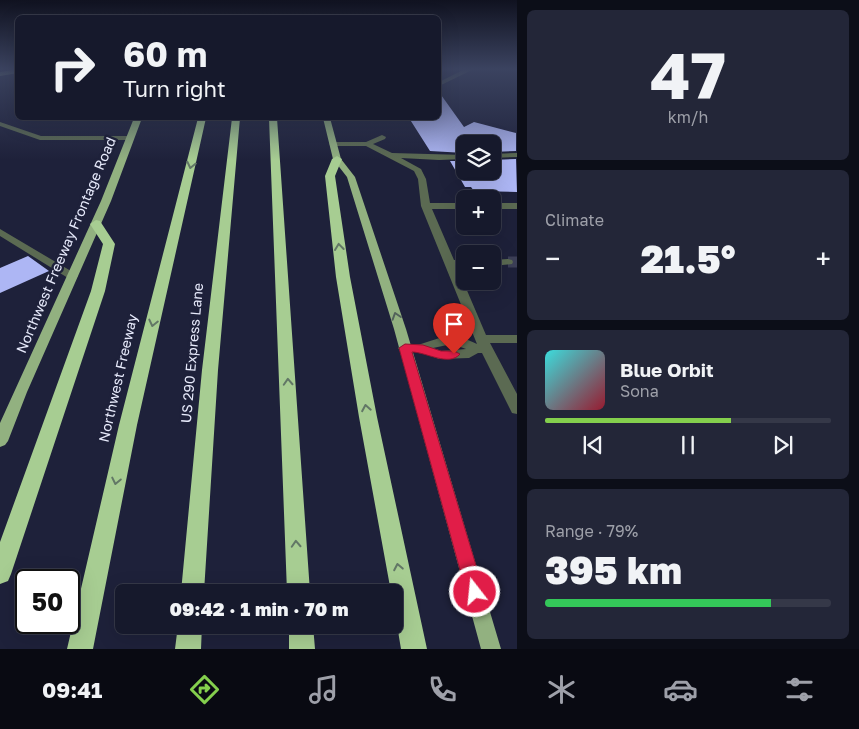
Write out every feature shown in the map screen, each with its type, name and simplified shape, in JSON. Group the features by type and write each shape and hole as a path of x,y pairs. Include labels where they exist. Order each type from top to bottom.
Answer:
{"highway":[{"name":"Northwest Freeway","path":"80,649 128,425 202,120"},
{"name":"US 290 Express Lane","path":"193,584 210,370 236,120"},
{"path":"273,120 299,584"},
{"path":"335,152 330,176 343,278 368,418 414,649"},
{"path":"0,574 98,291 109,244 96,224"},
{"path":"188,649 189,634"},
{"path":"301,634 302,649"}],"main road":[{"name":"Northwest Freeway Frontage Road","path":"0,441 96,224 137,120"},
{"path":"327,120 335,152 351,177 405,348 491,649"}],"lane":[{"path":"0,124 40,138 130,138"},
{"path":"335,152 367,144 382,137"},
{"path":"367,144 417,169 422,179 426,206 480,346 516,409"},
{"path":"390,155 456,157"},
{"path":"501,156 516,155"},
{"path":"426,206 456,206"},
{"path":"501,206 516,206"},
{"path":"0,232 72,276"},
{"path":"501,262 508,262"},
{"path":"449,264 456,264"},
{"path":"405,348 423,348 439,355 469,354 480,346 516,339"}],"building":[{"path":"441,99 444,99 464,127 474,122 516,133 516,151 501,152 501,135 456,135 456,152 430,151 410,120 441,120"},
{"path":"516,159 517,192 473,190 471,187 465,187 461,180 501,180 501,160"},
{"path":"450,161 456,161 456,171"},
{"path":"28,256 49,271 0,293 0,268"}],"tunnel":[{"path":"508,262 517,262"}],"route":[{"path":"454,354 439,355 423,348 405,348 475,592"}]}
